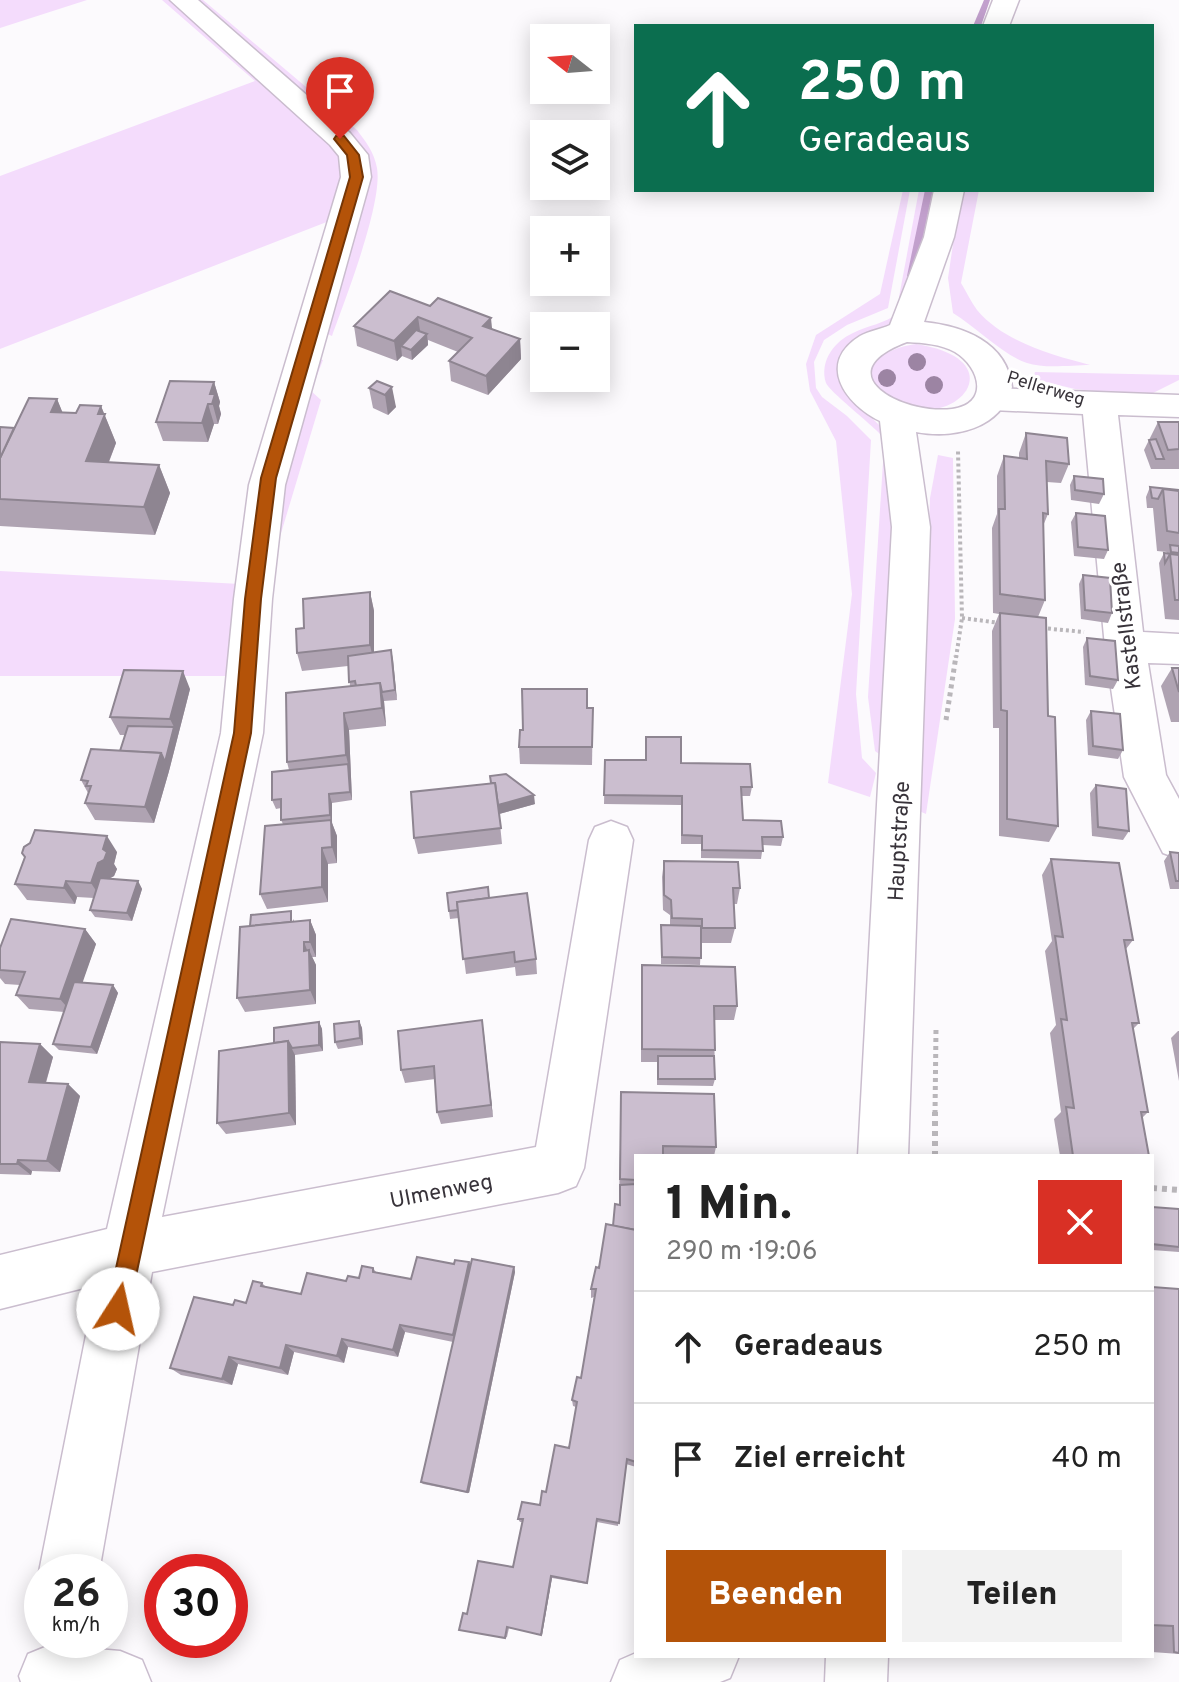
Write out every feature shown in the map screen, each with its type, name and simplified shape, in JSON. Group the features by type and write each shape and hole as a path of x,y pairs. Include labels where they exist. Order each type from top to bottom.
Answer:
{"street":[{"path":"72,1554 129,1250 242,733 253,599 269,478 356,177 353,155 340,139 183,0"},
{"path":"997,24 1006,0"},
{"path":"904,332 939,237 949,192"},
{"path":"939,237 950,337"},
{"path":"904,332 950,337 984,357 993,385 981,411 965,419 955,433 897,418 876,407 860,392 853,376 855,360 865,347 882,337 904,332"},
{"name":"Pellerweg","path":"993,385 1099,404 1179,406"},
{"name":"Kastellstraße","path":"1099,404 1125,642 1145,777 1179,840"},
{"name":"Hauptstraße","path":"883,1154 911,527 897,418"},
{"name":"Hauptstraße","path":"911,527 955,433"},
{"path":"1125,642 1179,649"},
{"name":"Ulmenweg","path":"0,1282 129,1250 558,1168 611,840"},
{"path":"856,1682 857,1658"},
{"path":"51,1666 120,1682"}],"path":[{"path":"955,433 962,618 1006,623"},
{"path":"1036,627 1125,642"},
{"path":"1154,1188 1179,1190"}],"shaded area":[{"path":"0,0 87,0 0,28"},
{"path":"162,0 171,0 345,157 337,218 0,349 0,176 255,81"},
{"path":"189,0 203,0 357,130 374,157 377,184 369,227 332,336 321,331 364,176"},
{"path":"903,192 910,192 888,308 847,325 824,340 814,362 816,388 822,397 871,440 856,694 862,758 876,773 870,797 828,783 852,594 836,441 810,391 806,364 816,335 880,294"},
{"path":"919,192 935,192 915,277 901,306 899,297"},
{"path":"961,192 979,192 961,283 977,310 1015,339 1045,352 1090,365 1034,365 1009,354 953,313 948,278"},
{"path":"898,313 851,397 887,433 880,434 829,387 824,375 825,367 830,353 840,341"},
{"path":"916,344 949,353 966,366 970,381 963,395 949,405 929,410 905,406 882,392 874,382 871,373 878,359 896,349"},
{"path":"317,359 323,360 311,391 321,400 279,540 265,536"},
{"path":"1035,372 1179,375 1179,380 1145,397 1075,389 1033,379"},
{"path":"884,447 896,447 888,760 875,751 868,697"},
{"path":"938,455 953,458 955,619 926,814 919,811 930,498"},
{"path":"0,571 240,584 228,676 0,676"}],"building":[{"path":"390,291 430,306 438,298 491,318 483,326 520,339 486,376 449,361 472,338 418,317 394,341 354,326"},
{"path":"416,330 427,334 411,350 401,346"},
{"path":"170,381 214,382 210,394 215,394 202,423 156,422"},
{"path":"377,381 392,387 385,395 369,388"},
{"path":"29,398 57,399 51,412 76,413 80,405 101,406 98,414 105,414 86,461 159,465 144,507 0,499 0,458"},
{"path":"1158,422 1179,422 1179,449 1168,450"},
{"path":"0,427 14,428 0,458"},
{"path":"1026,433 1067,438 1069,464 1046,461 1048,514 1043,513 1045,600 1000,594 999,509 1005,509 1004,456 1027,459"},
{"path":"1156,439 1164,459 1156,459 1149,440"},
{"path":"1074,476 1103,479 1104,494 1075,490"},
{"path":"1150,487 1179,491 1163,489 1158,499 1152,498"},
{"path":"1163,489 1179,491 1179,533 1167,531"},
{"path":"1076,513 1105,516 1108,550 1078,547"},
{"path":"1170,545 1179,546 1179,553 1171,552"},
{"path":"1170,554 1179,555 1179,600 1175,600"},
{"path":"1083,575 1110,578 1112,613 1085,610"},
{"path":"370,592 370,645 297,653 296,629 304,628 303,599"},
{"path":"1000,613 1046,618 1048,716 1055,717 1058,826 1007,819 1007,711 1001,710"},
{"path":"1087,638 1115,641 1118,680 1090,676"},
{"path":"391,650 395,690 382,692 380,683 356,686 355,681 349,682 348,656"},
{"path":"1172,668 1179,668 1179,692"},
{"path":"124,670 183,671 170,719 110,717"},
{"path":"380,683 382,708 344,713 346,755 287,762 286,693"},
{"path":"522,689 587,689 587,708 593,708 592,747 519,747 520,730 523,730"},
{"path":"1091,711 1120,714 1123,750 1093,746"},
{"path":"128,726 174,727 165,762 161,753 120,751"},
{"path":"646,737 681,737 681,763 750,764 752,787 741,787 743,820 781,821 783,837 762,837 763,851 702,850 702,836 682,835 682,796 604,795 605,760 646,760"},
{"path":"91,749 161,753 145,807 85,803 91,786 86,786 88,781 81,780"},
{"path":"348,764 350,792 329,794 330,815 281,820 281,799 272,800 272,772"},
{"path":"506,774 534,795 498,805 495,783 491,783 490,776"},
{"path":"495,783 501,828 414,838 411,792"},
{"path":"1096,785 1126,789 1129,831 1098,827"},
{"path":"331,820 332,847 322,848 322,887 260,894 265,826"},
{"path":"35,830 107,836 103,849 107,852 104,860 98,863 91,883 66,881 64,888 15,884 25,857 22,853 24,847 30,843"},
{"path":"1170,852 1179,853 1179,881 1176,881"},
{"path":"1051,859 1119,863 1133,940 1124,940 1139,1023 1132,1023 1148,1112 1141,1112 1149,1154 1073,1154 1066,1107 1074,1108 1061,1019 1067,1020 1055,936 1063,937"},
{"path":"664,861 738,862 740,888 733,888 735,928 702,928 702,919 672,918 671,900 664,895"},
{"path":"100,878 138,881 127,913 90,910"},
{"path":"488,887 489,898 457,902 458,910 449,911 447,893"},
{"path":"527,893 536,959 515,962 514,952 463,959 457,902"},
{"path":"291,911 291,922 250,926 251,915"},
{"path":"11,919 85,929 60,999 16,995 25,972 0,970 0,948"},
{"path":"310,920 310,942 304,942 304,951 309,950 310,990 237,998 240,927"},
{"path":"661,925 701,926 701,958 662,957"},
{"path":"642,965 735,967 737,1006 714,1006 715,1050 642,1049"},
{"path":"74,982 113,985 91,1047 53,1044"},
{"path":"482,1020 491,1105 437,1112 434,1066 401,1070 398,1031"},
{"path":"359,1021 360,1038 335,1042 334,1024"},
{"path":"319,1022 319,1045 292,1048 288,1041 274,1043 274,1028"},
{"path":"288,1041 289,1113 217,1123 219,1051"},
{"path":"0,1042 40,1044 29,1082 68,1084 47,1161 18,1160 17,1164 0,1164"},
{"path":"658,1056 714,1056 715,1079 658,1079"},
{"path":"621,1092 714,1094 716,1147 663,1146 663,1154 634,1154 634,1180 620,1179"},
{"path":"634,1184 634,1230 613,1226 615,1204 620,1205 620,1185"},
{"path":"1154,1207 1179,1209 1179,1247 1154,1244"},
{"path":"606,1224 634,1230 634,1461 627,1459 619,1523 597,1519 587,1583 551,1576 541,1635 507,1627 505,1638 459,1630 463,1613 467,1614 478,1561 513,1567 523,1519 518,1519 522,1502 540,1505 542,1491 546,1492 555,1445 569,1448 577,1402 572,1400 577,1377 581,1378 596,1289 591,1289 596,1267 599,1268"},
{"path":"417,1257 454,1264 455,1260 469,1262 453,1335 400,1325 393,1350 342,1339 337,1356 286,1345 280,1368 229,1357 222,1379 170,1368 194,1297 233,1305 235,1300 246,1303 253,1281 262,1283 261,1286 301,1294 307,1273 346,1281 348,1276 359,1278 362,1266 373,1268 373,1272 411,1279"},
{"path":"472,1259 514,1267 467,1492 421,1482"},
{"path":"1154,1287 1179,1289 1179,1653 1174,1652 1173,1626 1154,1625"}],"waterway":[{"path":"978,24 987,0"},
{"path":"911,276 929,192"}],"route":[{"path":"118,1309 242,733 253,599 269,478 356,177 353,155 340,139"}]}
